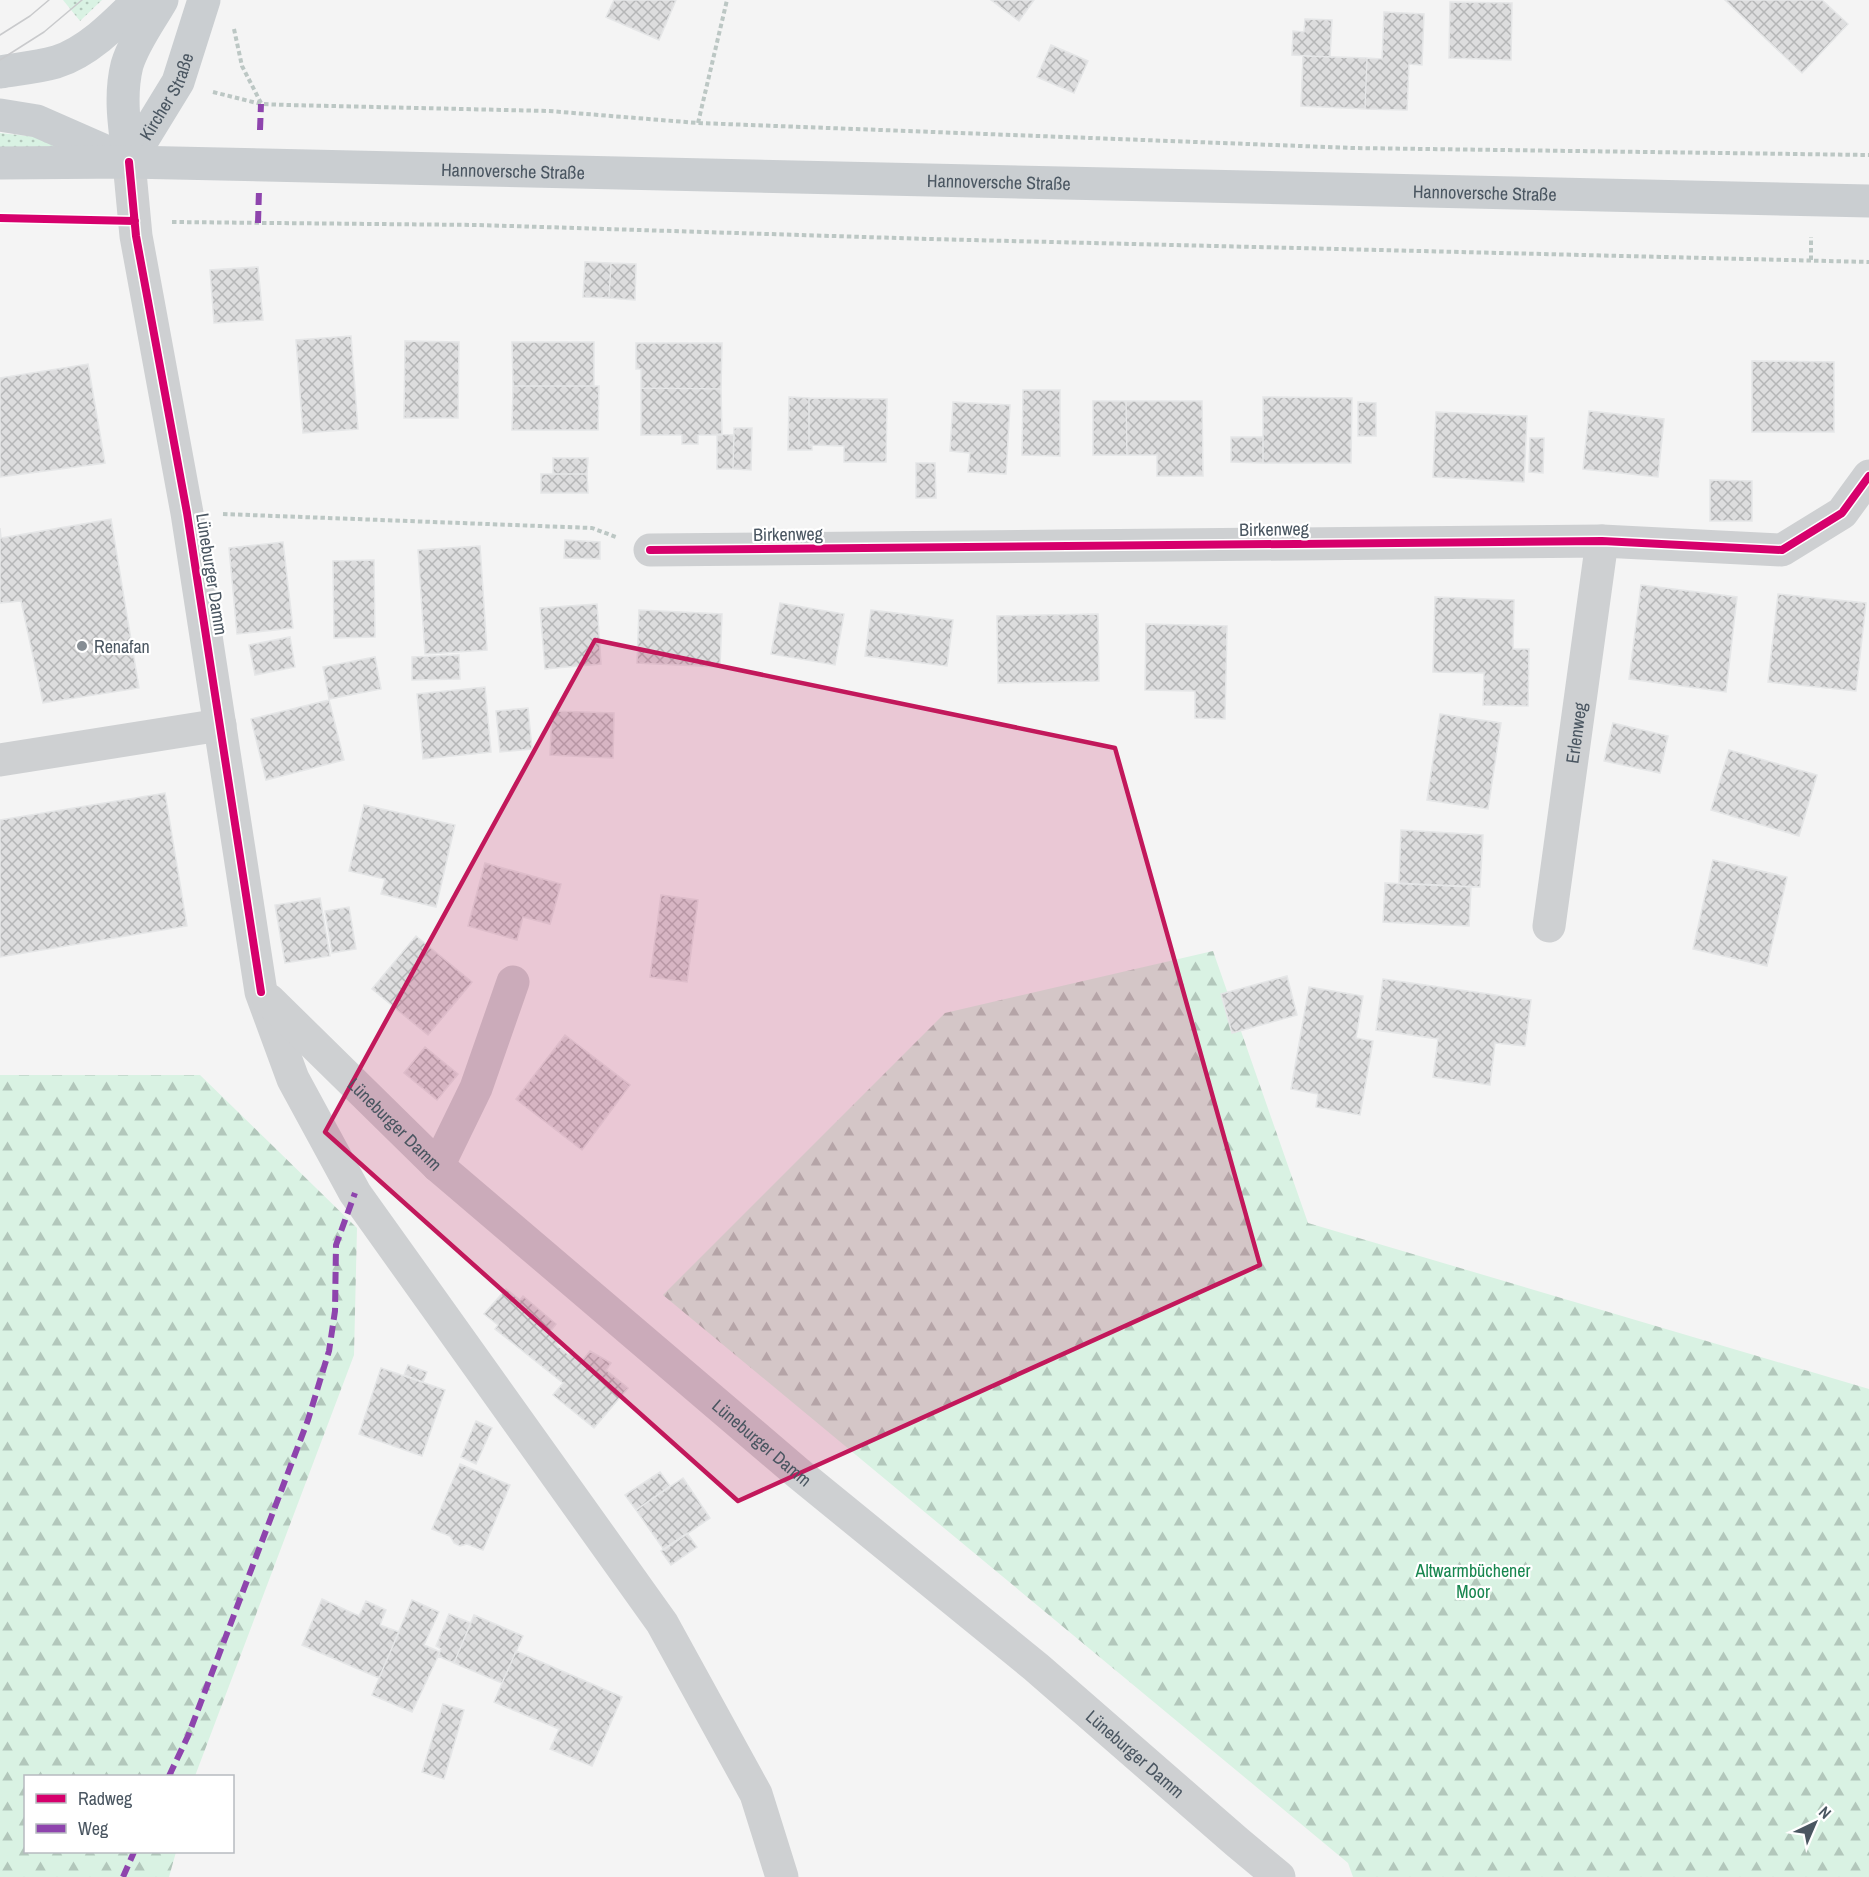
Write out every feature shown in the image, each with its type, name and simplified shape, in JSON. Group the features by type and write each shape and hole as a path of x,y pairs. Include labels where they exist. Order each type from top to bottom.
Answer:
{"main road":[{"path":"0,72 57,62 109,31 139,0"},
{"name":"Kircher Straße","path":"129,162 122,114 127,67 134,47 162,0"},
{"name":"Kircher Straße","path":"129,162 177,82 204,0"},
{"name":"Hannoversche Straße","path":"0,115 37,121 129,162"},
{"name":"Hannoversche Straße","path":"0,163 129,162 1869,201"}],"street":[{"name":"Lüneburger Damm","path":"129,162 135,221 187,513 261,992 293,1079 355,1193 662,1623 756,1794 782,1877"},
{"name":"Birkenweg","path":"650,550 1602,541 1782,550 1842,513 1869,476"},
{"name":"Erlenweg","path":"1549,926 1602,541"},
{"path":"0,760 220,725"},
{"path":"438,1166 476,1088 513,982"},
{"name":"Lüneburger Damm","path":"261,992 438,1166 798,1473 1036,1667 1279,1877"}],"path":[{"path":"698,123 727,0"},
{"path":"232,20 242,66 261,104"},
{"path":"177,82 261,104 549,111 698,123 1353,148 1869,155"},
{"path":"135,221 478,225 1869,262"},
{"path":"187,513 592,528 650,550"}],"highlighted area":[{"path":"595,640 1115,748 1260,1265 738,1501 325,1132"}],"green space":[{"path":"63,0 102,0 80,21"},
{"path":"0,133 37,137 78,153 0,150"},
{"name":"Altwarmbüchener Moor","path":"1213,951 1308,1223 1869,1389 1869,1877 1353,1877 1348,1863 663,1295 945,1013"},
{"path":"0,1075 200,1075 357,1228 354,1355 195,1775 24,1775 24,1853 176,1853 169,1877 0,1877"}],"building":[{"path":"614,0 676,0 659,40 606,17"},
{"path":"991,0 1034,0 1019,21"},
{"path":"1725,0 1822,0 1848,24 1802,73"},
{"path":"1450,2 1512,3 1511,60 1449,58"},
{"path":"1384,12 1424,14 1422,65 1409,64 1407,110 1365,109 1367,58 1382,59"},
{"path":"1305,19 1332,20 1330,57 1292,55 1293,31 1304,32"},
{"path":"1051,45 1088,61 1074,93 1037,77"},
{"path":"1303,56 1367,58 1365,109 1301,106"},
{"path":"585,262 611,263 609,298 583,297"},
{"path":"611,263 636,264 635,300 609,298"},
{"path":"258,267 263,320 214,323 210,270"},
{"path":"351,336 358,429 303,433 296,340"},
{"path":"405,341 459,342 458,418 404,418"},
{"path":"512,342 594,342 594,386 513,386"},
{"path":"636,343 722,343 721,389 641,388 641,369 636,369"},
{"path":"1752,361 1834,362 1834,432 1752,432"},
{"path":"88,364 105,463 0,477 0,378"},
{"path":"513,386 599,386 598,430 512,430"},
{"path":"641,388 721,389 722,435 698,435 698,444 682,444 682,435 641,435"},
{"path":"1023,390 1060,390 1060,456 1022,455"},
{"path":"789,397 809,398 809,445 812,445 812,450 788,450"},
{"path":"1263,397 1352,398 1351,463 1263,463"},
{"path":"809,398 887,399 886,462 844,462 844,446 809,445"},
{"path":"1093,401 1126,401 1127,455 1093,455"},
{"path":"1126,401 1202,401 1203,476 1157,476 1157,455 1127,455"},
{"path":"953,402 1010,405 1006,474 968,472 970,453 950,451"},
{"path":"1358,402 1376,403 1376,436 1358,436"},
{"path":"1589,411 1664,419 1658,477 1583,469"},
{"path":"1436,412 1527,416 1524,482 1433,477"},
{"path":"734,428 752,428 751,470 733,469"},
{"path":"717,434 734,435 733,469 717,469"},
{"path":"1231,437 1263,437 1263,463 1231,462"},
{"path":"1530,438 1544,438 1543,473 1529,472"},
{"path":"553,458 588,458 587,474 553,474"},
{"path":"916,463 935,463 936,498 916,498"},
{"path":"541,474 587,474 588,493 541,493"},
{"path":"1710,480 1752,481 1752,521 1710,521"},
{"name":"Renafan","path":"111,519 139,688 43,703 21,601 0,603 0,528 1,538"},
{"path":"565,540 600,542 600,559 564,558"},
{"path":"283,542 293,628 237,634 229,548"},
{"path":"480,546 487,650 425,654 418,550"},
{"path":"374,560 375,637 334,638 333,561"},
{"path":"1641,585 1737,597 1726,692 1629,679"},
{"path":"1778,594 1866,603 1856,691 1768,682"},
{"path":"1435,597 1514,600 1513,649 1529,649 1528,706 1483,705 1484,673 1433,672"},
{"path":"780,603 844,614 835,665 771,654"},
{"path":"597,604 601,664 545,669 540,608"},
{"path":"639,610 722,614 720,667 637,663"},
{"path":"871,610 953,620 947,666 865,656"},
{"path":"1098,614 1099,681 998,683 997,616"},
{"path":"1146,624 1227,626 1225,719 1195,718 1195,691 1145,690"},
{"path":"290,637 295,667 255,675 249,645"},
{"path":"459,655 460,679 412,680 412,657"},
{"path":"375,657 381,689 329,699 323,667"},
{"path":"485,687 491,752 423,759 417,694"},
{"path":"329,700 344,760 266,780 251,719"},
{"path":"528,708 532,749 500,752 496,711"},
{"path":"552,711 614,713 613,758 550,755"},
{"path":"1440,714 1501,723 1488,809 1427,800"},
{"path":"1613,723 1668,736 1660,773 1604,761"},
{"path":"1729,750 1817,775 1799,836 1711,810"},
{"path":"165,793 187,926 0,957 0,820"},
{"path":"364,805 455,825 436,907 381,894 385,879 349,871"},
{"path":"1401,830 1483,835 1480,887 1399,883"},
{"path":"1713,860 1787,877 1767,966 1693,949"},
{"path":"485,863 561,884 550,924 523,917 517,940 468,926"},
{"path":"1385,883 1471,887 1469,926 1383,922"},
{"path":"661,895 698,900 687,982 650,977"},
{"path":"320,898 330,956 285,963 275,905"},
{"path":"349,907 356,949 332,953 325,911"},
{"path":"416,936 472,982 428,1035 372,989"},
{"path":"1287,976 1297,1015 1232,1033 1221,994"},
{"path":"1383,979 1531,1000 1525,1046 1495,1043 1490,1085 1433,1077 1438,1039 1376,1030"},
{"path":"1309,987 1363,996 1356,1038 1373,1041 1360,1115 1316,1107 1318,1094 1291,1089"},
{"path":"565,1035 630,1085 582,1150 516,1099"},
{"path":"425,1047 458,1074 437,1100 404,1073"},
{"path":"506,1289 520,1300 523,1296 556,1324 549,1333 560,1341 557,1345 569,1355 572,1351 583,1360 590,1351 611,1363 606,1370 628,1388 594,1428 553,1395 563,1383 495,1329 498,1325 484,1314"},
{"path":"408,1365 427,1372 423,1382 404,1375"},
{"path":"381,1368 445,1390 422,1456 359,1434"},
{"path":"476,1421 492,1428 476,1464 461,1457"},
{"path":"460,1464 510,1485 483,1550 467,1544 460,1546 454,1543 450,1536 432,1529"},
{"path":"660,1472 670,1486 636,1510 625,1495"},
{"path":"683,1478 710,1518 664,1550 636,1510"},
{"path":"687,1533 697,1547 671,1565 661,1551"},
{"path":"322,1599 359,1616 366,1601 386,1610 380,1625 399,1632 379,1678 302,1645"},
{"path":"412,1600 439,1612 424,1645 440,1652 412,1712 372,1695"},
{"path":"449,1614 471,1623 454,1663 438,1656 441,1649 436,1646"},
{"path":"474,1615 523,1636 502,1683 454,1663"},
{"path":"516,1651 622,1697 592,1766 550,1749 559,1729 494,1702"},
{"path":"443,1704 464,1710 444,1779 422,1772"}],"tram line":[{"path":"0,35 30,16 49,0"},
{"path":"0,60 44,32 82,0"}],"marked path":[{"path":"260,130 261,104"},
{"path":"258,223 259,190"},
{"path":"169,1775 188,1736 308,1420 329,1351 335,1311 336,1245 355,1193"},
{"path":"123,1877 134,1853"}],"cycle path":[{"path":"129,162 136,236 187,513 261,992"},
{"path":"0,218 135,221"},
{"path":"650,550 1602,541 1782,550 1842,513 1869,476"}],"place":[{"name":"Renafan","path":"82,646"}]}
